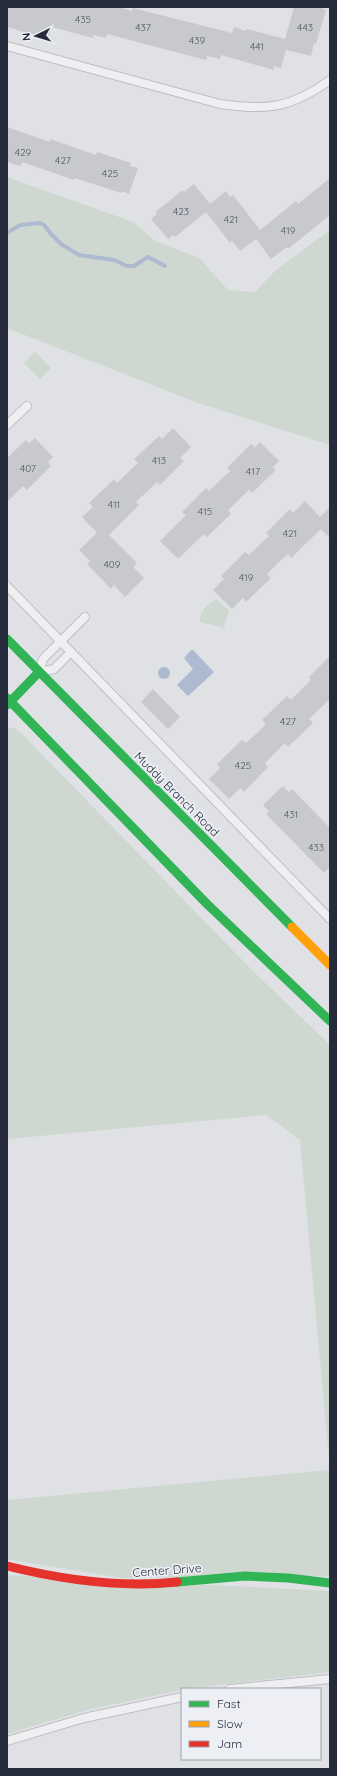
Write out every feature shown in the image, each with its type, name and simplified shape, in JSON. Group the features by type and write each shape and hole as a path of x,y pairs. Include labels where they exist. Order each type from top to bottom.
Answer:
{"main road":[{"name":"Muddy Branch Road","path":"7,638 330,965"},
{"path":"40,672 8,701 207,904 330,1021"},
{"name":"Center Drive","path":"7,1566 51,1577 118,1584 153,1584 245,1576 276,1577 330,1583"}],"lane":[{"path":"7,46 213,102 246,108 261,108 287,103 314,91 330,80"},
{"path":"7,425 27,406"},
{"path":"7,586 330,919"},
{"path":"71,652 54,669 40,672 43,658 85,617"},
{"path":"240,1688 330,1679"},
{"path":"7,1741 84,1718 181,1697"}],"shaded area":[{"path":"7,177 133,222 155,241 199,258 228,290 255,292 275,271 330,230 330,445 198,403 7,328"},
{"path":"35,352 51,368 40,379 24,363"},
{"path":"216,599 229,611 224,628 200,622 203,611"},
{"path":"7,727 16,729 22,734 251,969 330,1045 330,1470 300,1140 266,1115 7,1139"},
{"path":"330,1470 330,1576 122,1578 7,1559 7,1500"},
{"path":"7,1575 330,1591 330,1672 181,1688 181,1690 91,1709 7,1734"}],"water":[{"path":"191,650 193,650 214,672 188,696 177,685 193,669 184,658"},
{"path":"162,667 166,667 170,673 166,679 162,679 158,675 158,671"}],"building":[{"path":"7,7 119,7 132,11 133,8 232,33 234,27 285,39 294,7 323,7 323,9 326,10 311,56 286,50 281,68 274,66 274,70 221,55 220,59 207,56 206,60 107,34 106,38 93,35 93,38 52,27 49,36 42,34 42,37 7,27"},
{"path":"7,127 50,142 50,139 96,155 97,152 131,163 130,166 138,168 129,194 122,191 121,193 75,178 74,180 22,162 20,166 7,162"},
{"path":"330,178 330,215 288,249 287,247 271,259 256,239 240,251 232,241 230,243 206,212 175,237 173,235 168,239 151,219 157,214 155,212 183,190 184,192 194,184 210,204 226,191 230,197 233,195 260,230 296,201 298,204"},
{"path":"173,428 191,447 180,458 184,461 160,485 157,482 136,502 139,505 109,535 137,563 133,567 144,578 125,597 114,585 111,589 87,564 90,561 79,550 97,533 82,517 93,507 89,503 114,479 117,483 138,463 134,459 159,436 162,439"},
{"path":"35,438 53,457 48,462 51,466 27,490 23,486 7,502 7,458 26,440 29,444"},
{"path":"260,442 279,461 273,467 276,470 252,493 249,490 228,510 231,514 207,537 204,534 178,559 160,541 186,515 182,512 206,488 209,491 230,471 227,468 251,444 255,447"},
{"path":"305,501 320,517 330,507 330,538 321,529 291,558 288,554 277,564 267,574 271,578 246,602 243,598 232,609 213,590 224,579 221,576 245,552 249,555 269,536 266,533 290,509 293,513"},
{"path":"330,656 330,699 309,719 313,723 288,747 285,743 265,763 268,767 244,792 240,788 229,799 209,779 220,768 217,764 242,740 246,743 256,734 266,724 262,720 287,696 291,700 311,680 309,677"},
{"path":"153,689 180,717 168,729 141,702"},
{"path":"283,786 289,792 292,789 330,828 330,866 324,873 266,814 269,811 263,805"}],"waterway":[{"path":"7,233 20,225 40,223 44,225 61,244 79,255 114,260 127,266 134,266 148,257 165,266"}],"traffic: fast":[{"path":"7,639 292,927"},
{"path":"7,705 39,672"},
{"path":"7,698 207,904 330,1021"},
{"path":"177,1582 245,1576 288,1578 330,1583"}],"traffic: slow":[{"path":"292,927 330,965"}],"traffic: jam":[{"path":"7,1566 91,1582 134,1584 177,1582"}]}
